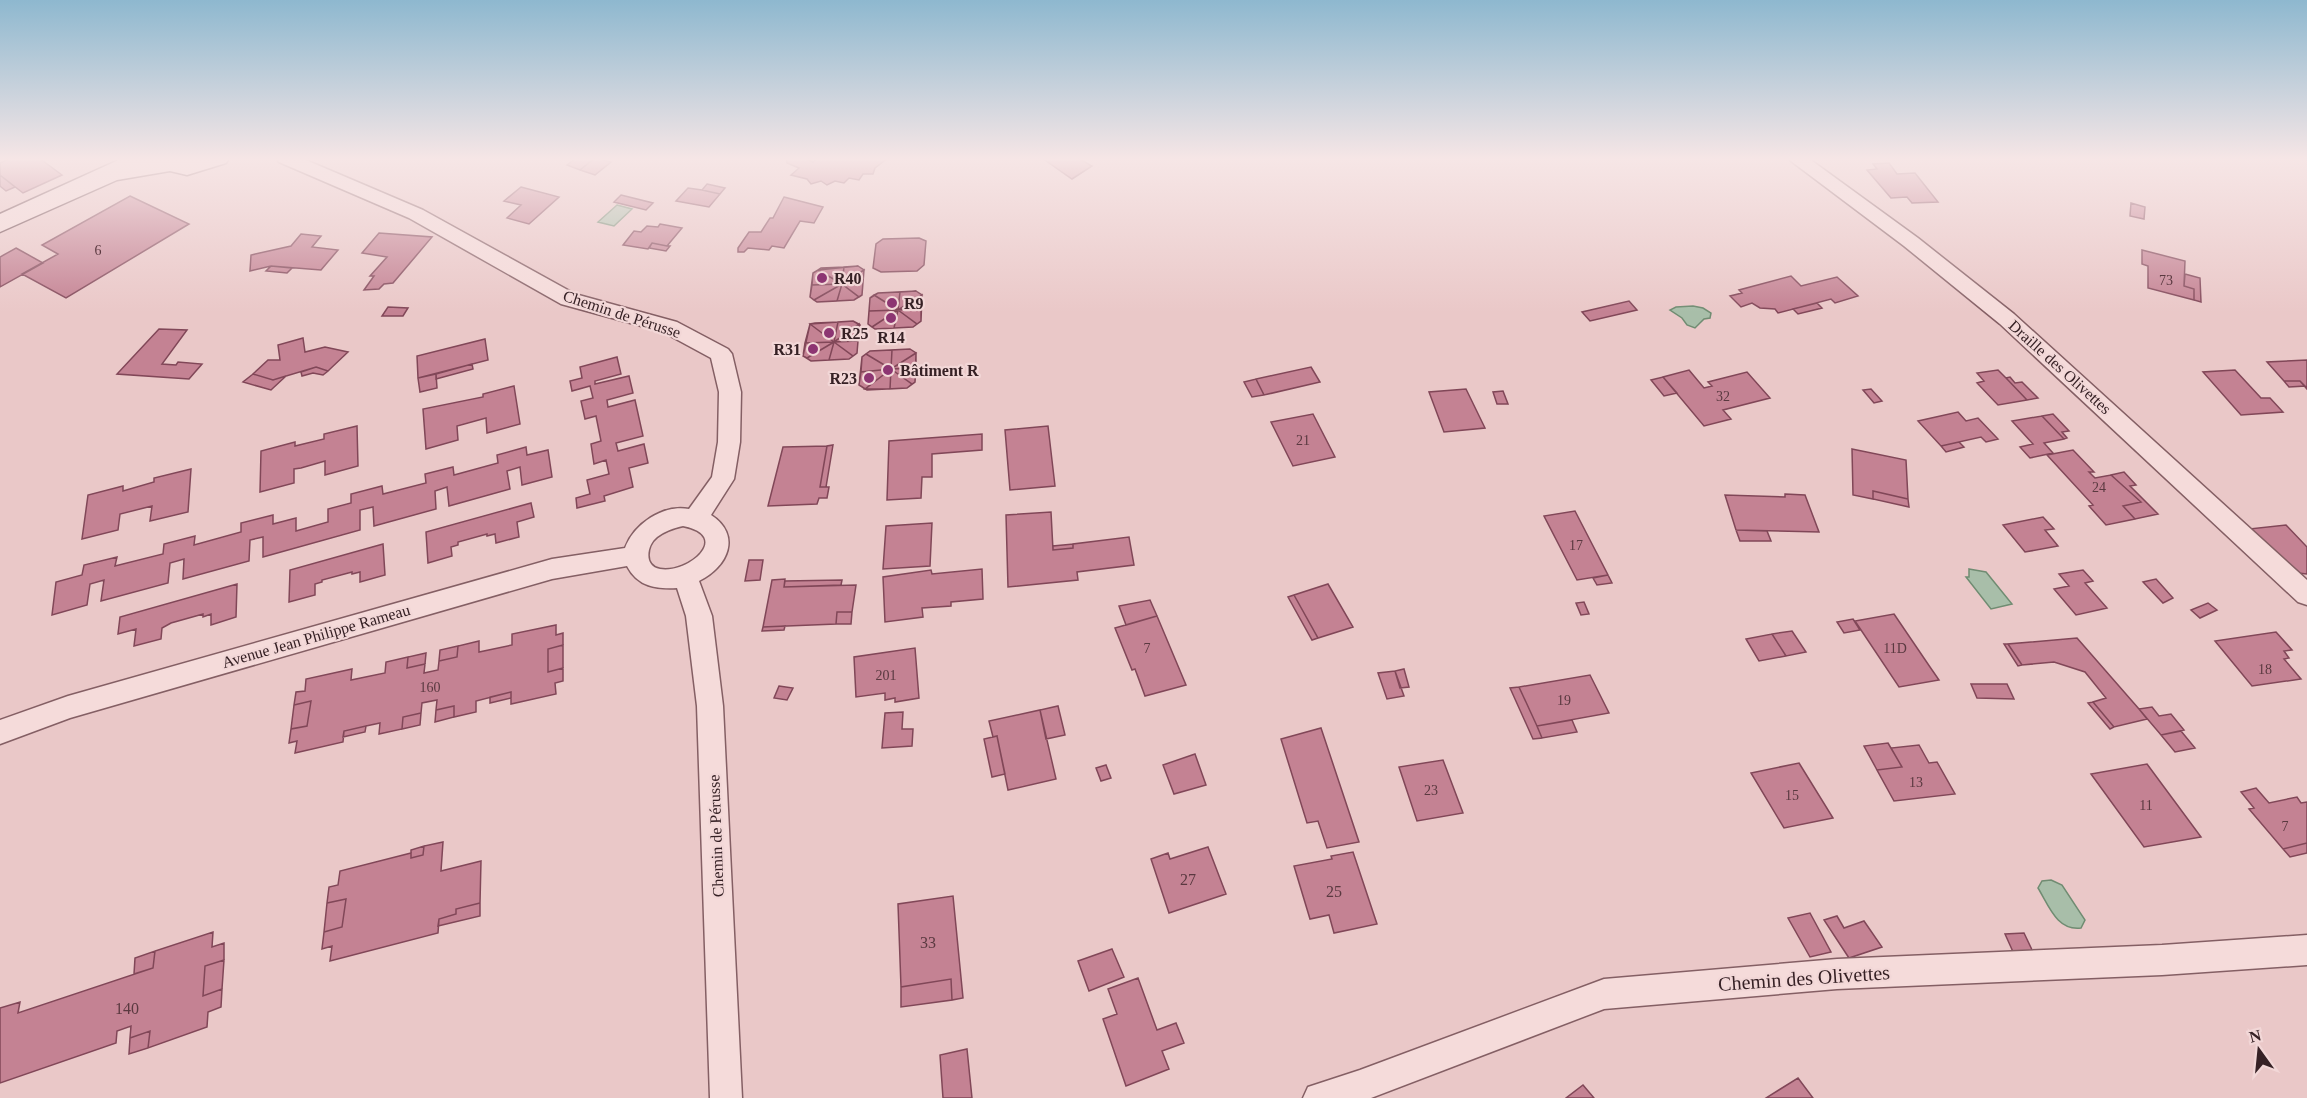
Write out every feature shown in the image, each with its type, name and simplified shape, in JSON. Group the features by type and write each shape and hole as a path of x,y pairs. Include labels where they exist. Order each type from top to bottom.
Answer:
{"street":[{"path":"0,224 32,209"},
{"name":"Chemin de Pérusse","path":"405,209 568,299 670,327 721,354 730,392 723,478 696,518"},
{"name":"Draille des Olivettes","path":"1865,209 2007,319 2307,595"},
{"path":"696,518 708,522 715,530 718,540 716,551 710,561 685,577 657,579 645,574 638,566 635,556 637,545 645,534 656,526 676,519 696,518"},
{"name":"Avenue Jean Philippe Rameau","path":"0,732 68,707 552,569 585,561 635,556"},
{"name":"Chemin de Pérusse","path":"685,577 699,616 710,706 726,1098"},
{"name":"Chemin des Olivettes","path":"1319,1098 1360,1086 1604,994 1837,974 2150,960 2307,950"}],"shaded area":[{"path":"612,209 632,209 614,226 598,222"},
{"path":"1693,306 1711,313 1710,318 1704,319 1695,328 1687,325 1682,318 1670,310 1676,307"},
{"path":"1969,569 1986,572 2012,604 1991,609 1966,577 1969,577"},
{"path":"2051,880 2062,885 2085,920 2081,928 2066,926 2050,909 2038,888 2042,881"}],"building":[{"path":"106,209 158,209 189,224 66,298 22,274 58,254 42,245"},
{"path":"516,209 545,209 529,224 507,218"},
{"path":"778,209 822,209 814,223 800,221 784,248 772,246 769,250 748,248 744,252 738,252 738,248 749,232 761,232 770,218 773,218"},
{"path":"2131,209 2145,209 2144,219 2130,216"},
{"path":"660,224 682,228 667,246 652,243 648,249 623,245 634,231 641,232 647,226 658,227"},
{"path":"379,233 432,237 393,283 384,284 379,289 364,290 374,276 370,276 387,257 362,253"},
{"path":"301,234 321,236 312,247 338,250 321,270 271,266 250,271 251,255 291,246"},
{"path":"919,238 926,241 924,265 917,271 881,272 873,268 876,244 883,239"},
{"path":"652,243 670,246 666,251 649,248"},
{"path":"16,248 43,263 0,287 0,257"},
{"path":"2142,250 2185,261 2184,286 2194,289 2194,300 2148,288 2148,266 2142,264"},
{"path":"271,266 292,268 287,273 266,271"},
{"path":"858,266 864,270 862,295 854,300 817,302 810,297 813,273 818,270"},
{"path":"858,266 864,270 842,284 844,267"},
{"path":"844,267 842,284 818,270 821,268"},
{"name":"R40","path":"818,270 842,284 812,285 813,273"},
{"path":"864,270 863,282 842,284"},
{"path":"2185,274 2200,278 2201,302 2194,300 2194,289 2184,286"},
{"path":"1791,276 1801,286 1837,277 1858,296 1835,303 1831,299 1778,313 1775,309 1760,308 1752,303 1741,307 1730,296 1742,293 1739,290"},
{"path":"863,282 862,295 859,297 842,284"},
{"path":"842,284 859,297 854,300 837,301"},
{"path":"842,284 837,301 817,302 814,300"},
{"path":"842,284 814,300 810,297 812,285"},
{"name":"Bâtiment R","path":"916,291 922,295 921,321 913,327 875,329 868,324 870,298 878,293"},
{"path":"916,291 922,295 898,310 900,292"},
{"name":"R9","path":"900,292 898,310 874,295 878,293"},
{"path":"874,295 898,310 869,311 870,298"},
{"path":"922,295 921,309 898,310"},
{"path":"1629,301 1637,310 1590,321 1582,312"},
{"path":"1817,303 1822,308 1798,314 1793,309"},
{"path":"388,307 408,308 403,316 382,316"},
{"path":"921,309 921,321 917,324 898,310"},
{"path":"898,310 917,324 913,327 894,328"},
{"name":"R14","path":"898,310 894,328 875,329 872,327"},
{"path":"898,310 872,327 868,324 869,311"},
{"name":"Bâtiment R","path":"853,321 860,325 857,353 849,359 811,361 803,356 810,324"},
{"path":"853,321 859,324 834,342 838,322"},
{"name":"R25","path":"838,322 834,342 810,324 815,323"},
{"path":"810,324 834,342 805,343"},
{"path":"859,324 858,341 834,342"},
{"path":"159,329 187,330 162,364 176,365 178,362 202,364 189,379 117,374"},
{"path":"303,338 305,352 325,347 348,352 328,371 316,367 273,380 253,374 268,360 280,360 278,345"},
{"path":"485,339 488,360 418,378 417,356"},
{"path":"858,341 857,353 853,356 834,342"},
{"path":"834,342 853,356 849,359 829,360"},
{"path":"834,342 829,360 811,361 807,358"},
{"name":"R31","path":"834,342 807,358 803,356 805,343"},
{"name":"Bâtiment R","path":"910,349 916,353 915,382 907,388 867,390 859,385 862,357 870,351"},
{"path":"910,349 916,353 891,369 892,350"},
{"path":"892,350 891,369 866,354 870,351"},
{"path":"916,353 916,368 891,369"},
{"path":"866,354 891,369 861,372 862,357"},
{"path":"617,357 621,374 595,381 595,384 629,376 633,393 607,400 608,407 635,400 643,436 616,443 618,451 644,444 648,463 629,468 633,487 604,496 605,501 577,508 576,498 590,494 587,480 609,474 606,460 594,464 591,444 601,441 596,416 585,419 581,401 593,398 590,386 572,391 570,381 582,378 580,367"},
{"path":"2307,360 2307,389 2300,381 2284,381 2267,362"},
{"path":"472,364 473,369 436,379 436,374"},
{"path":"316,367 328,371 323,375 313,373 302,376 301,372"},
{"path":"1311,367 1320,382 1264,395 1256,379"},
{"path":"916,368 915,382 912,384 891,369"},
{"path":"891,369 912,384 907,388 890,389"},
{"path":"891,369 890,389 865,389"},
{"name":"R23","path":"891,369 865,389 859,385 861,372"},
{"path":"1689,370 1704,388 1712,386 1708,382 1747,372 1770,398 1723,410 1731,419 1704,426 1663,377"},
{"path":"1998,370 2027,400 1998,405 1977,383 1984,381 1977,373"},
{"path":"2235,370 2261,398 2270,398 2283,412 2241,415 2203,372"},
{"path":"253,374 273,380 286,376 271,390 243,382"},
{"path":"436,374 437,388 420,392 418,378"},
{"path":"1663,377 1677,393 1664,396 1651,380"},
{"path":"2010,377 2015,383 2022,382 2038,398 2027,400 2006,378"},
{"path":"1256,379 1264,395 1252,397 1244,382"},
{"path":"2284,381 2300,381 2305,386 2289,387"},
{"path":"514,386 520,424 487,433 486,418 457,426 458,440 426,449 423,409 483,397 483,394"},
{"path":"1466,389 1485,428 1444,432 1429,392"},
{"path":"1871,389 1882,401 1874,403 1863,390"},
{"path":"1503,391 1508,404 1497,404 1493,392"},
{"path":"1958,412 1966,421 1978,418 1998,439 1986,442 1981,437 1941,446 1918,421"},
{"path":"1313,414 1335,457 1293,466 1271,422"},
{"path":"2053,414 2069,431 2062,432 2067,438 2064,439 2042,416"},
{"path":"2042,416 2064,439 2044,443 2053,453 2030,458 2020,447 2033,444 2012,421"},
{"path":"357,426 358,466 325,475 325,461 294,469 294,483 260,492 261,451 295,442 295,446 324,439 324,434"},
{"path":"1048,426 1055,486 1010,490 1005,430"},
{"path":"982,434 982,450 932,454 932,477 922,477 921,498 887,500 889,441"},
{"path":"1959,442 1964,447 1946,452 1941,446"},
{"path":"833,445 826,487 820,487 827,446"},
{"path":"827,446 820,487 829,487 827,498 819,498 817,504 768,506 783,447"},
{"path":"526,447 527,455 548,450 552,477 522,485 520,467 507,471 510,489 449,506 447,487 435,491 436,509 374,526 373,507 360,510 360,530 263,557 263,537 250,540 249,561 183,579 184,559 170,563 168,583 101,601 104,580 90,584 87,605 52,615 56,582 82,575 84,565 117,557 115,566 163,554 164,544 195,536 194,545 241,532 241,523 273,515 273,524 296,518 296,531 328,522 328,509 351,503 351,494 382,486 383,494 426,483 425,474 453,467 454,475 498,463 497,455"},
{"path":"1852,449 1906,460 1908,499 1873,491 1873,499 1853,495"},
{"path":"2073,450 2094,472 2089,472 2095,478 2111,475 2141,502 2123,506 2135,519 2106,525 2089,506 2093,505 2047,455"},
{"path":"191,469 188,512 150,521 152,506 120,514 118,530 82,539 88,495 123,486 123,491 154,482 154,478"},
{"path":"2124,472 2136,485 2130,486 2158,514 2135,519 2123,506 2141,502 2111,475"},
{"path":"1873,491 1908,499 1909,507 1873,499"},
{"path":"1785,494 1805,495 1819,532 1736,530 1725,495 1785,497"},
{"path":"531,503 534,517 517,522 519,537 496,543 495,534 487,536 487,534 458,542 458,545 451,547 452,556 428,563 426,532"},
{"path":"1575,511 1608,575 1577,580 1544,516"},
{"path":"1051,512 1053,550 1073,548 1073,544 1129,537 1134,565 1077,572 1078,580 1008,587 1006,515"},
{"path":"2043,517 2054,529 2045,530 2058,546 2025,552 2003,525"},
{"path":"932,523 930,566 883,569 886,526"},
{"path":"2286,525 2307,547 2307,574 2298,573 2249,529"},
{"path":"1736,530 1767,531 1771,541 1740,541"},
{"path":"383,544 385,575 360,582 360,572 352,574 352,572 322,580 315,584 315,595 289,602 290,570"},
{"path":"1073,544 1073,548 1053,550 1053,546"},
{"path":"749,560 763,560 760,580 745,581"},
{"path":"982,569 983,599 951,602 951,606 922,608 923,617 885,622 883,577 931,570 932,574"},
{"path":"2083,570 2093,581 2085,583 2107,608 2076,615 2054,589 2069,586 2059,574"},
{"path":"1608,575 1612,583 1597,585 1593,578"},
{"path":"785,579 784,587 856,585 852,612 837,612 836,624 763,627 772,580"},
{"path":"2156,579 2173,598 2163,603 2143,582"},
{"path":"842,580 841,585 784,587 785,581"},
{"path":"237,584 236,617 211,625 211,614 203,617 203,614 171,623 162,628 161,639 134,646 136,629 118,634 120,617"},
{"path":"1328,584 1353,627 1318,638 1294,595"},
{"path":"1294,595 1318,638 1312,640 1288,597"},
{"path":"1150,600 1157,616 1126,625 1119,606"},
{"path":"1584,602 1589,614 1581,615 1576,603"},
{"path":"2208,603 2217,610 2200,618 2191,610"},
{"path":"837,612 852,612 851,624 836,624"},
{"path":"1894,614 1939,680 1899,687 1855,621"},
{"path":"1157,616 1186,685 1145,696 1115,628"},
{"path":"1853,619 1860,630 1844,633 1837,622"},
{"path":"556,625 556,635 563,633 563,645 548,649 548,672 563,668 563,681 555,683 556,694 511,704 511,692 476,701 476,712 454,717 454,706 436,710 437,700 422,703 421,713 403,717 402,729 379,734 380,723 366,726 344,731 343,742 295,753 297,741 289,743 291,729 307,726 311,701 294,705 296,692 305,691 306,679 352,669 351,680 385,673 386,662 408,657 407,668 425,664 424,673 438,670 439,661 457,657 458,646 479,641 479,652 512,645 512,634"},
{"path":"785,626 784,630 762,631 763,627"},
{"path":"1792,631 1806,652 1786,656 1772,634"},
{"path":"2276,632 2292,650 2284,651 2289,658 2284,659 2301,679 2252,686 2215,641"},
{"path":"1772,634 1786,656 1759,661 1746,639"},
{"path":"2077,638 2147,719 2114,727 2093,702 2106,698 2085,672 2054,662 2022,665 2008,644"},
{"path":"2004,644 2008,644 2022,665 2018,666"},
{"path":"563,645 563,668 548,672 548,649"},
{"path":"458,646 457,657 439,661 440,650"},
{"path":"915,648 919,698 895,702 895,698 885,700 885,693 856,697 854,657"},
{"path":"426,653 425,664 407,668 408,657"},
{"path":"1404,669 1409,687 1400,688 1395,671"},
{"path":"1395,671 1404,696 1387,699 1378,673"},
{"path":"1590,675 1609,713 1537,726 1519,687"},
{"path":"1971,684 2007,684 2014,699 1977,698"},
{"path":"779,686 793,688 787,700 774,698"},
{"path":"1519,687 1542,738 1533,739 1510,688"},
{"path":"511,692 511,698 490,703 490,697"},
{"path":"311,701 307,726 291,729 294,705"},
{"path":"2093,702 2114,727 2110,729 2088,703"},
{"path":"454,706 454,717 435,722 436,710"},
{"path":"1058,706 1065,735 1046,739 1040,710"},
{"path":"2152,707 2159,716 2171,714 2184,730 2161,735 2139,709"},
{"path":"1040,710 1056,779 1008,790 997,736 993,737 989,721"},
{"path":"903,712 902,729 913,729 912,746 882,748 885,713"},
{"path":"421,713 420,725 402,729 403,717"},
{"path":"1572,720 1577,732 1542,738 1537,726"},
{"path":"366,726 365,732 343,737 344,731"},
{"path":"1321,728 1359,842 1327,848 1318,821 1307,823 1281,739"},
{"path":"2181,731 2195,748 2175,752 2161,735"},
{"path":"997,736 1005,774 992,777 984,739"},
{"path":"1888,743 1902,767 1877,770 1864,746"},
{"path":"1919,745 1929,763 1937,762 1955,794 1894,801 1877,770 1902,767 1891,748"},
{"path":"1195,754 1206,785 1174,794 1163,765"},
{"path":"1443,760 1463,813 1417,821 1399,767"},
{"path":"1799,763 1833,818 1784,828 1751,773"},
{"path":"2147,764 2201,837 2144,847 2091,774"},
{"path":"1106,765 1111,778 1101,781 1096,768"},
{"path":"2256,788 2269,803 2297,797 2301,803 2307,802 2307,843 2283,849 2249,809 2254,808 2241,792"},
{"path":"443,842 441,871 481,861 480,903 456,909 456,914 439,919 438,933 330,961 332,946 322,949 324,932 342,927 346,899 327,903 329,887 338,885 340,871 411,853 411,858 423,855 424,846"},
{"path":"2307,843 2307,853 2290,857 2283,849"},
{"path":"424,846 423,855 411,858 411,850"},
{"path":"1208,847 1226,894 1169,913 1151,859 1168,853 1170,859"},
{"path":"1353,852 1377,924 1334,933 1329,915 1310,919 1294,866 1332,859 1331,856"},
{"path":"953,896 963,998 952,1000 951,979 901,987 898,904"},
{"path":"346,899 342,927 324,932 327,903"},
{"path":"480,903 480,916 438,926 439,919 456,914 456,909"},
{"path":"1810,913 1831,952 1810,957 1788,918"},
{"path":"1837,916 1844,928 1864,921 1882,947 1849,958 1824,920"},
{"path":"213,932 212,947 224,943 224,960 205,966 203,996 222,989 221,1007 208,1012 207,1027 148,1048 150,1031 130,1038 131,1026 117,1031 116,1043 0,1083 0,1008 20,1002 18,1013 153,968 155,951"},
{"path":"2024,933 2033,952 2014,954 2005,934"},
{"path":"1112,949 1124,977 1089,991 1078,961"},
{"path":"155,951 153,968 134,974 135,958"},
{"path":"224,960 222,989 203,996 205,966"},
{"path":"1138,978 1157,1030 1176,1023 1184,1043 1162,1051 1169,1069 1126,1086 1103,1019 1117,1014 1108,989"},
{"path":"951,979 952,1000 901,1007 901,987"},
{"path":"150,1031 148,1048 129,1054 130,1038"},
{"path":"967,1049 972,1098 943,1098 940,1055"},
{"path":"1798,1078 1813,1098 1766,1098"},
{"path":"1583,1085 1594,1098 1566,1098"}],"place":[{"name":"R40","path":"822,278"},
{"name":"R9","path":"892,303"},
{"name":"R14","path":"891,318"},
{"name":"R25","path":"829,333"},
{"name":"R31","path":"813,349"},
{"name":"Bâtiment R","path":"888,370"},
{"name":"R23","path":"869,378"}]}
